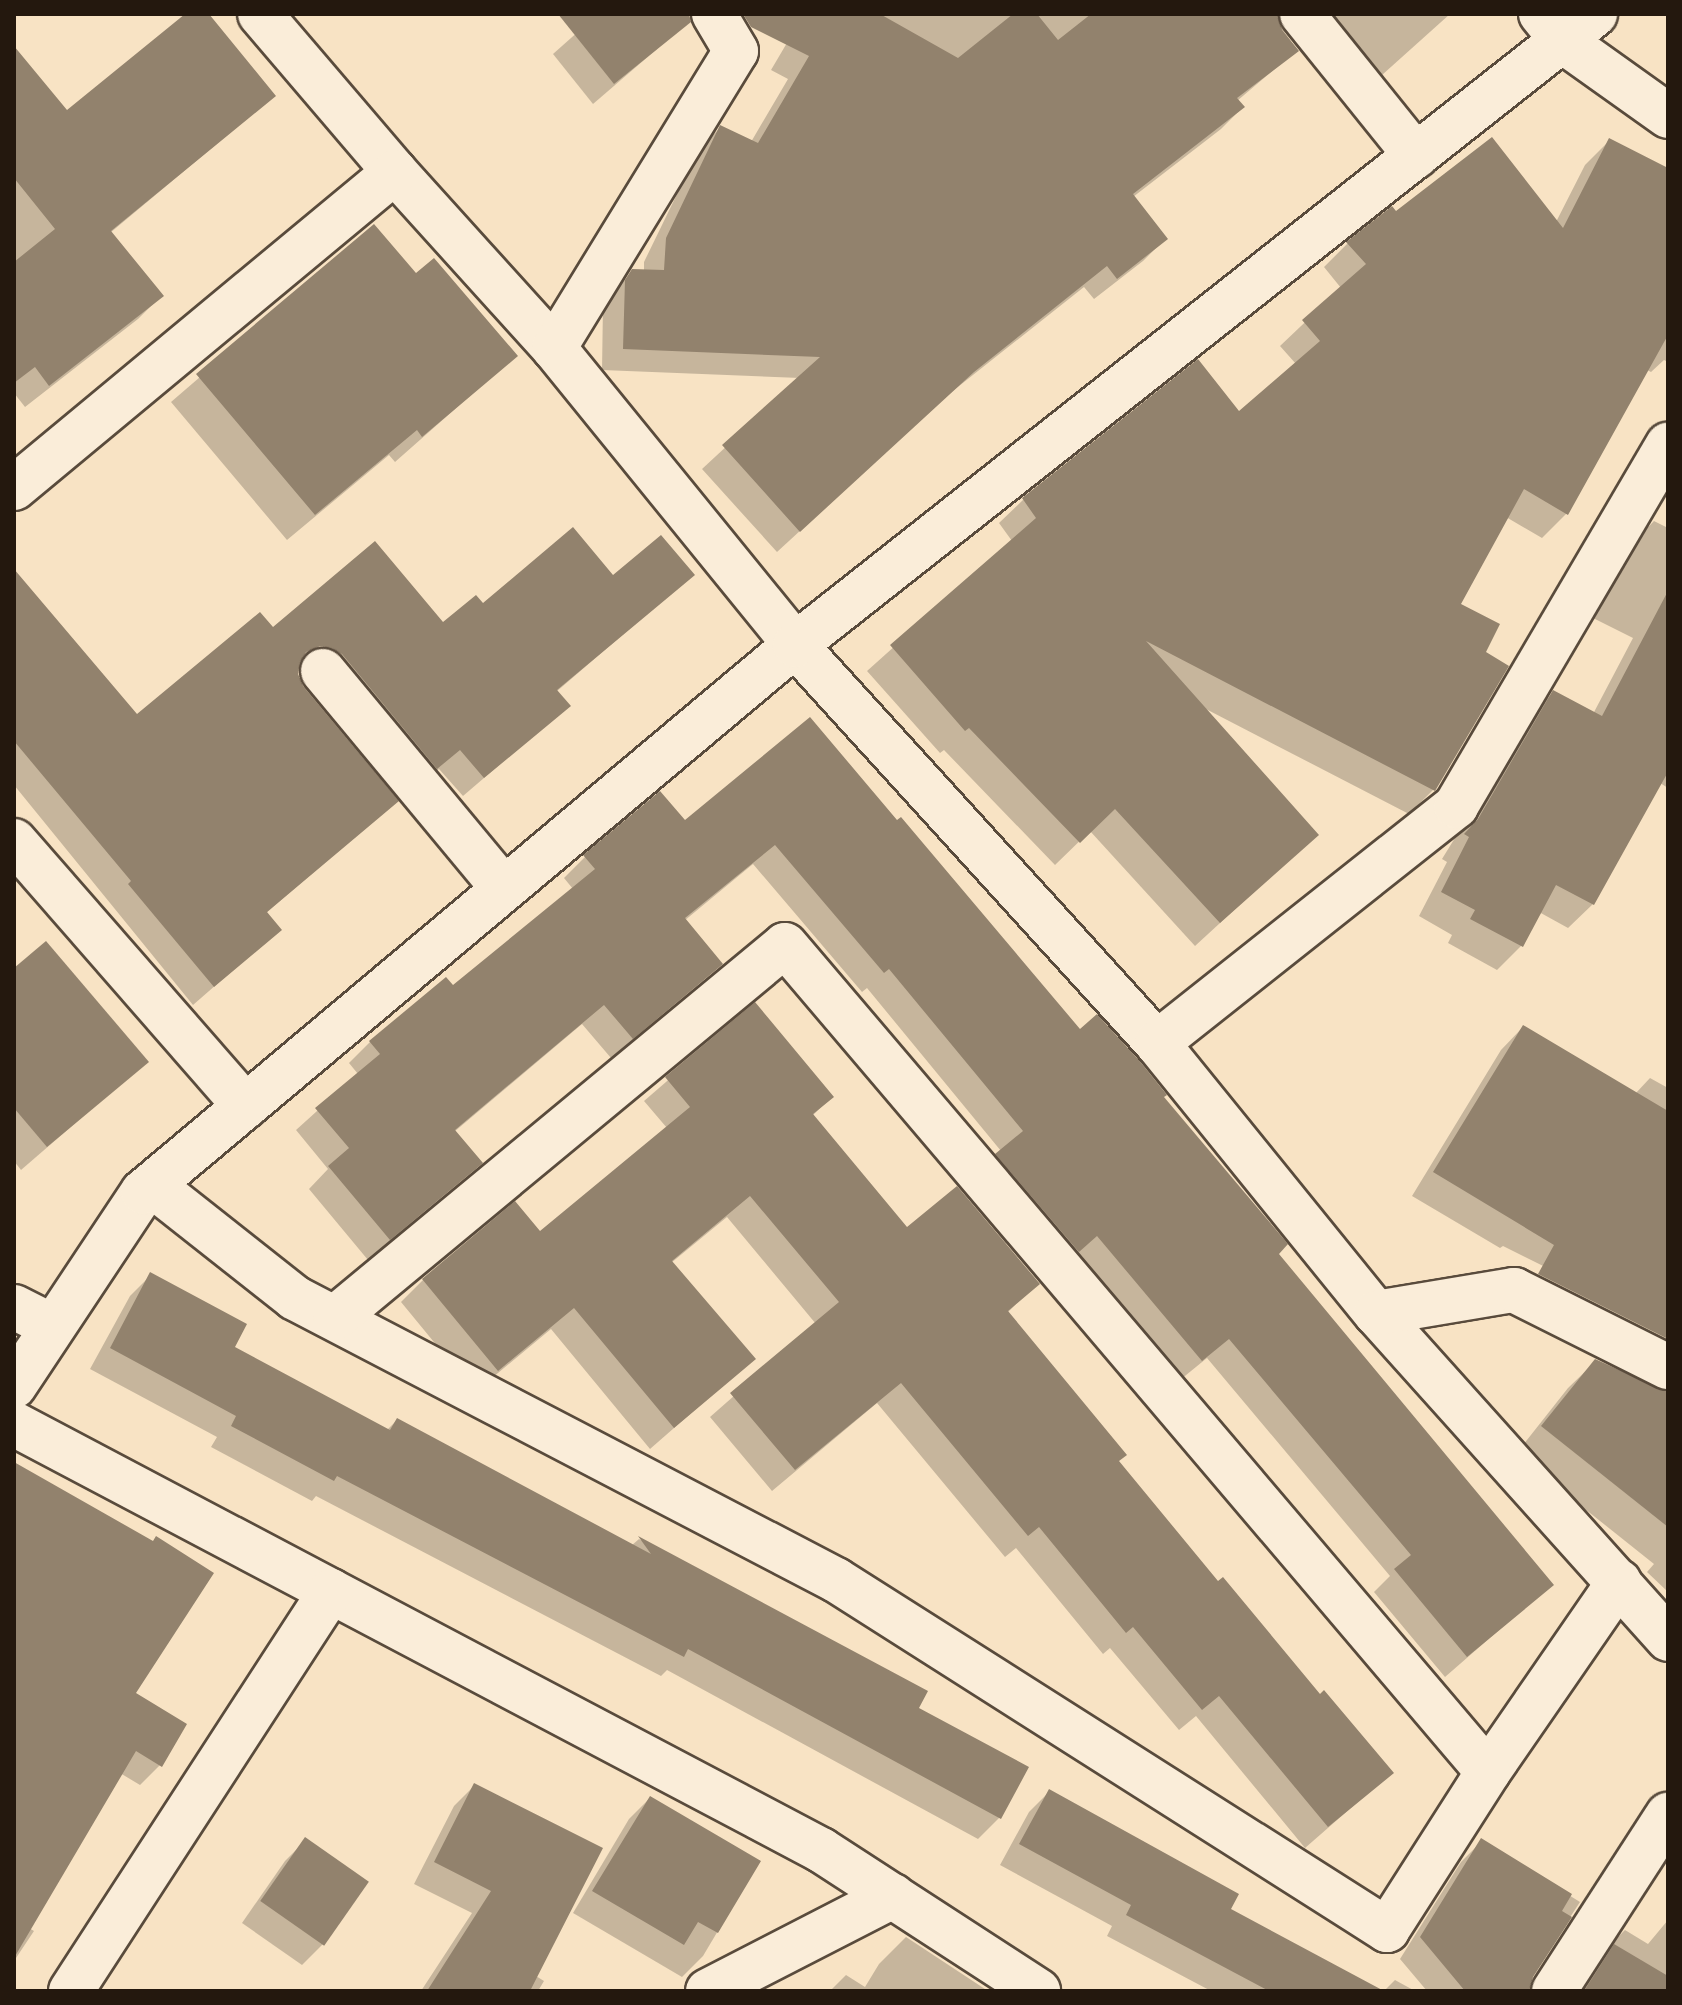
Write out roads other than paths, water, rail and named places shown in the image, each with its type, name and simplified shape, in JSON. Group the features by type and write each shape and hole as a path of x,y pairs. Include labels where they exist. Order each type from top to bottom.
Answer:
{"street":[{"path":"260,14 395,172 554,348 795,645 1157,1043 1376,1313 1668,1639"},
{"path":"554,348 736,51 714,14"},
{"path":"1302,14 1416,156"},
{"path":"14,1386 33,1317 143,1192 795,645 1416,156 1567,23 1668,116"},
{"path":"14,488 395,172"},
{"path":"1157,1043 1456,806 1668,445"},
{"path":"323,671 504,889"},
{"path":"14,841 245,1106"},
{"path":"335,1318 785,945 1488,1772"},
{"path":"152,1185 295,1298 836,1580 1387,1930 1488,1772 1619,1582"},
{"path":"1376,1313 1514,1290 1668,1367"},
{"path":"14,1424 821,1850 1038,1991"},
{"path":"71,1991 331,1591"},
{"path":"1554,1991 1668,1815"},
{"path":"708,1991 893,1896"}]}
